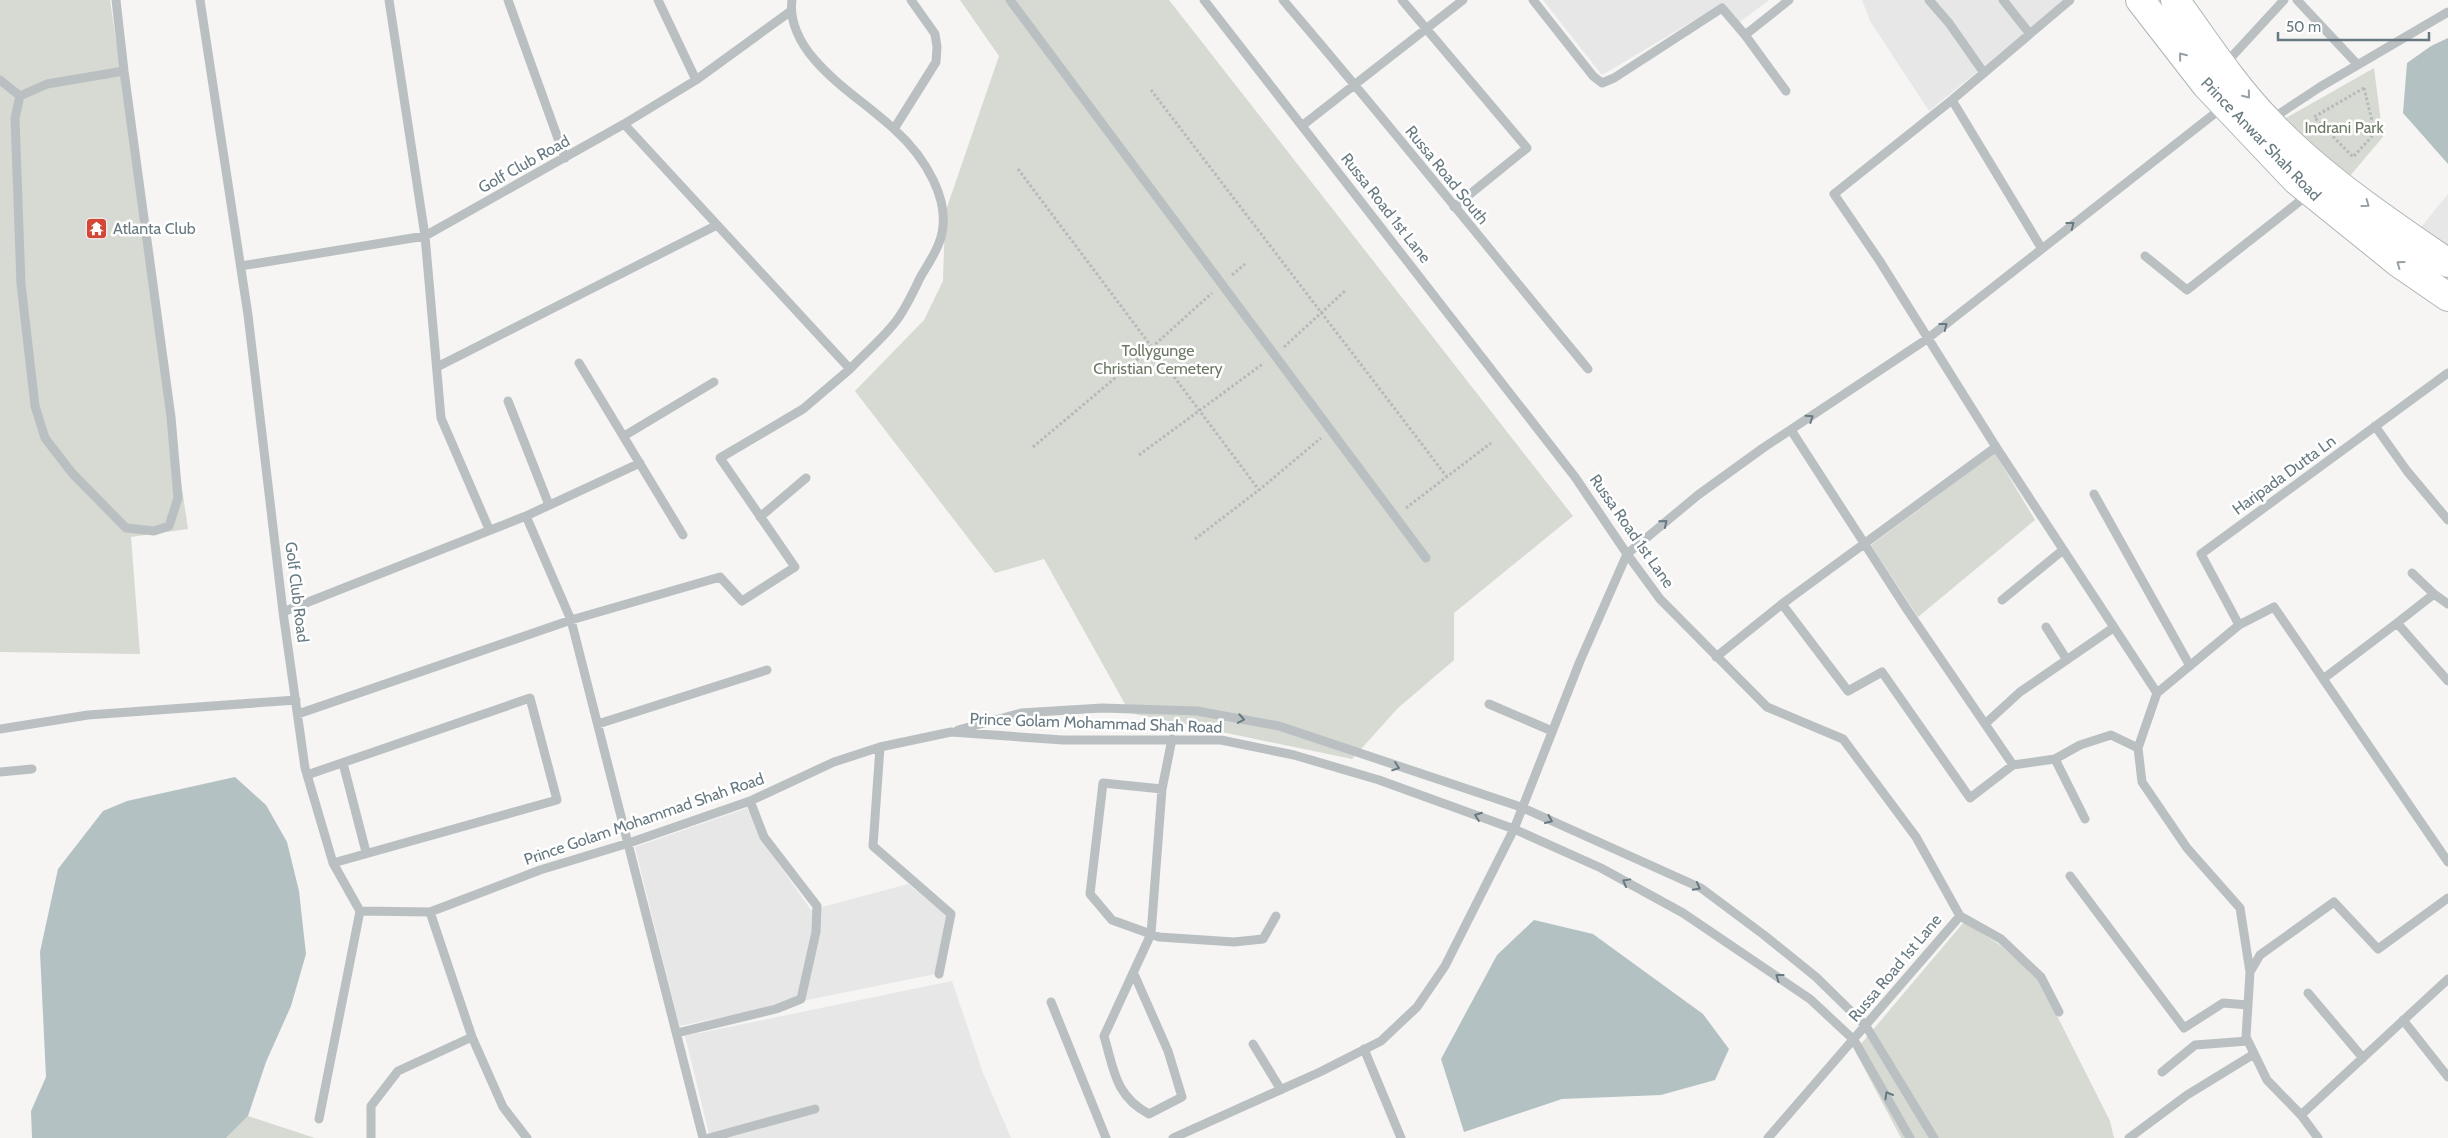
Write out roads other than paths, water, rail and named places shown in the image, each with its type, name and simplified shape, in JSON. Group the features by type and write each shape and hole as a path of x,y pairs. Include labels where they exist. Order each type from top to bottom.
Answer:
{"main road":[{"name":"Prince Anwar Shah Road","path":"2140,0 2206,85 2296,180 2400,264 2446,292"},
{"name":"Prince Anwar Shah Road","path":"2175,0 2223,66 2268,122 2335,181 2448,263"}],"street":[{"path":"20,96 15,118 21,284 35,406 45,438 72,473 126,528 154,531 169,526 178,498 171,417 116,0"},
{"name":"Golf Club Road","path":"200,0 241,266 284,612 307,775 333,863 360,911"},
{"path":"389,0 426,236 441,418 489,529"},
{"path":"508,0 565,158"},
{"path":"658,0 696,80"},
{"path":"298,714 571,620 720,577 742,601 795,567 720,458 803,409 850,369 899,317 940,242 943,220 940,197 932,178 912,149 894,129 826,73 807,51 797,32 790,11 792,0"},
{"path":"894,129 936,62 934,34 911,0"},
{"path":"1010,0 1426,558"},
{"name":"Russa Road 1st Lane","path":"1204,0 1575,477 1626,554 1660,599 1767,707 1843,739 1916,837 1960,916 1768,1138"},
{"name":"Russa Road South","path":"1283,0 1355,84 1588,368"},
{"path":"1402,0 1527,148 1454,207"},
{"path":"1303,125 1463,0"},
{"path":"1533,0 1593,76 1602,83 1614,78 1722,8 1745,35 1786,91"},
{"path":"1745,35 1789,0"},
{"path":"1929,0 1949,23 1984,73"},
{"path":"2003,0 2030,34"},
{"path":"2070,0 1952,100 1834,194 1879,260 1996,447 2157,693"},
{"path":"2223,66 2284,0"},
{"path":"2297,0 2358,65"},
{"name":"Golf Club Road","path":"241,266 426,236 624,124 696,80 790,11"},
{"path":"2268,122 2358,65 2448,12"},
{"path":"20,96 47,84 124,71"},
{"path":"0,80 20,96"},
{"path":"1952,100 2042,248"},
{"path":"1173,1138 1281,1090 1381,1041 1418,1007 1445,966 1514,829 1521,807 1626,554 1698,495 1927,339 2226,105"},
{"path":"624,124 850,369"},
{"path":"2145,256 2187,290 2311,193"},
{"path":"436,367 717,225"},
{"path":"579,362 683,535"},
{"name":"Haripada Dutta Ln","path":"2239,624 2201,554 2448,373"},
{"path":"624,436 714,382"},
{"path":"508,400 549,505"},
{"path":"2376,426 2408,471 2448,520"},
{"path":"1791,430 1864,544 2013,765"},
{"path":"1716,657 1782,604 1996,447"},
{"path":"284,612 489,529 526,516 640,463"},
{"path":"760,517 806,478"},
{"path":"2094,494 2190,666"},
{"path":"526,516 571,620 703,1138"},
{"path":"2002,600 2063,550"},
{"path":"2412,573 2434,594 2448,604"},
{"path":"2323,679 2434,594"},
{"path":"1782,604 1848,691 1882,672 1970,798 2013,765 2055,759 2080,745 2111,735 2138,748"},
{"path":"2318,1138 2301,1115 2267,1080 2246,1037 2250,972 2240,908 2187,848 2142,782 2138,748 2157,693 2239,624 2274,607 2448,862"},
{"path":"2398,623 2448,681"},
{"path":"2046,627 2067,660"},
{"path":"1984,724 2020,692 2113,628"},
{"path":"598,724 766,670"},
{"path":"307,775 530,698 557,800 366,852 333,863"},
{"path":"0,729 88,715 296,700"},
{"path":"1489,704 1552,731"},
{"path":"951,732 1021,713 1102,708 1197,711 1279,726 1521,807 1701,888 1764,935 1816,977 1866,1026 1934,1138"},
{"name":"Prince Golam Mohammad Shah Road","path":"360,911 430,912 540,870 629,843 750,800 834,762 880,746 951,732 1063,740 1221,740 1294,755 1379,780 1514,829 1601,868 1683,913 1810,1000 1854,1040 1910,1138"},
{"path":"1134,974 1168,1051 1182,1097 1149,1114 1133,1106 1118,1083 1104,1036 1134,974 1150,934 1162,789 1172,739"},
{"path":"880,746 873,846 951,914 939,974"},
{"path":"2055,759 2070,793 2085,818"},
{"path":"343,763 366,852"},
{"path":"0,772 32,769"},
{"path":"1162,789 1103,783 1090,894 1112,920 1159,937 1234,942 1263,939 1276,916"},
{"path":"676,1033 776,1009 801,999 816,932 817,906 764,836 750,800"},
{"path":"2070,876 2184,1028 2223,1003 2248,1005"},
{"path":"2250,972 2260,954 2334,902 2378,949 2448,898"},
{"path":"319,1119 360,911"},
{"path":"430,912 472,1037 503,1107 527,1138"},
{"path":"1960,916 2001,939 2041,977 2059,1012"},
{"path":"2301,1115 2448,979"},
{"path":"2308,993 2363,1058"},
{"path":"1052,1002 1106,1138"},
{"path":"2403,1020 2448,1077"},
{"path":"371,1138 371,1106 398,1070 472,1037"},
{"path":"2162,1072 2195,1045 2248,1041"},
{"path":"1253,1044 1281,1090"},
{"path":"1364,1049 1401,1138"},
{"path":"2129,1138 2187,1095 2254,1054"},
{"path":"709,1138 814,1108"}],"place":[{"name":"Atlanta Club","path":"97,228"}],"park label":[{"name":"Indrani Park","path":"2344,127"},
{"name":"Tollygunge Christian Cemetery","path":"1158,359"}]}
